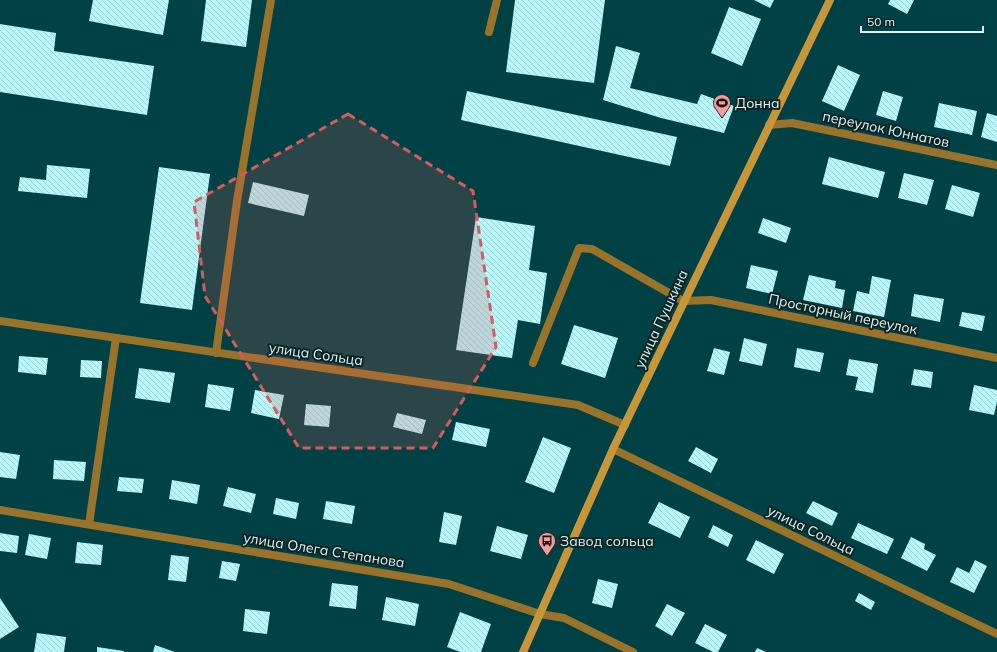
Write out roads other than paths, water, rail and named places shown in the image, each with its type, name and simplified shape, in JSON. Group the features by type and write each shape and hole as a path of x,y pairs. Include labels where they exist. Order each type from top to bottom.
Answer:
{"street":[{"path":"216,353 237,201 271,0"},
{"path":"489,32 497,0"},
{"name":"улица Пушкина","path":"522,652 613,449 830,0"},
{"name":"переулок Юннатов","path":"769,125 792,123 997,165"},
{"path":"533,363 579,248 592,250 684,301"},
{"name":"Просторный переулок","path":"684,301 711,300 997,358"},
{"name":"улица Сольца","path":"0,322 578,405 625,425"},
{"path":"89,524 116,338"},
{"name":"улица Сольца","path":"613,449 997,634"},
{"name":"улица Олега Степанова","path":"0,510 449,584 540,614 564,618 633,652"}],"place":[{"name":"Донна","path":"722,118"},
{"name":"Завод сольца","path":"547,556"}]}
